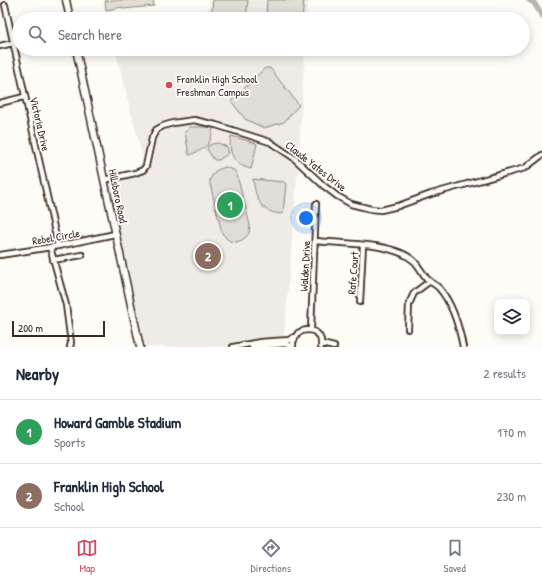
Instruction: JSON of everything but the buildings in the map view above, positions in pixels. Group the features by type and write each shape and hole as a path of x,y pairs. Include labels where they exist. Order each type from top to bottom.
{"main road":[{"path":"66,0 69,12"},
{"name":"Hillsboro Road","path":"77,56 140,347"}],"street":[{"name":"Victoria Drive","path":"5,5 12,35"},
{"path":"0,46 12,43"},
{"name":"Victoria Drive","path":"16,56 24,98 58,246"},
{"path":"0,103 24,98"},
{"name":"Claude Yates Drive","path":"104,180 143,170 146,166 152,138 156,130 174,123 194,120 216,125 270,142 294,158 337,196 352,204 371,209 381,210 398,206 431,194 525,168 542,155"},
{"name":"Walden Drive","path":"311,329 316,241 316,204"},
{"name":"Rebel Circle","path":"0,255 58,246 115,234"},
{"path":"316,241 391,249 413,261 430,282 438,287 451,306 460,331 463,347"},
{"name":"Rafe Court","path":"360,302 363,245"},
{"path":"50,247 66,305 70,347"},
{"path":"53,260 82,255"},
{"path":"408,329 409,304 414,293 430,282"},
{"path":"233,347 286,344 293,347 292,342 298,332 311,329 319,335 322,346 334,347"},
{"path":"253,346 289,340 294,337"}],"shaded area":[{"path":"153,0 154,6 123,9 123,7 106,10 105,1"},
{"path":"210,0 308,0 307,12 208,12"},
{"path":"213,0 248,0 247,12 212,12"},
{"path":"267,0 304,0 303,12 266,12"},
{"path":"117,56 305,56 298,168 284,336 229,347 145,347 108,177 138,169 143,159"},
{"path":"265,68 270,68 299,105 284,122 264,128 245,119 231,101"},
{"path":"190,127 213,127 211,138 207,146 200,151 189,155 185,132"},
{"path":"231,136 257,144 251,169 236,162 230,148"},
{"path":"218,143 227,147 229,153 219,160 214,160 207,149 208,146"},
{"path":"225,167 234,170 237,175 250,225 249,233 246,237 236,242 230,241 222,233 210,184 210,179 215,171"},
{"path":"253,179 284,182 286,184 283,214 269,211 260,204"}],"waterway":[{"path":"529,0 534,3 542,16"}],"place":[{"name":"Franklin High School Freshman Campus","path":"169,85"},
{"name":"Howard Gamble Stadium","path":"230,205"},
{"name":"Franklin High School","path":"208,256"}]}
